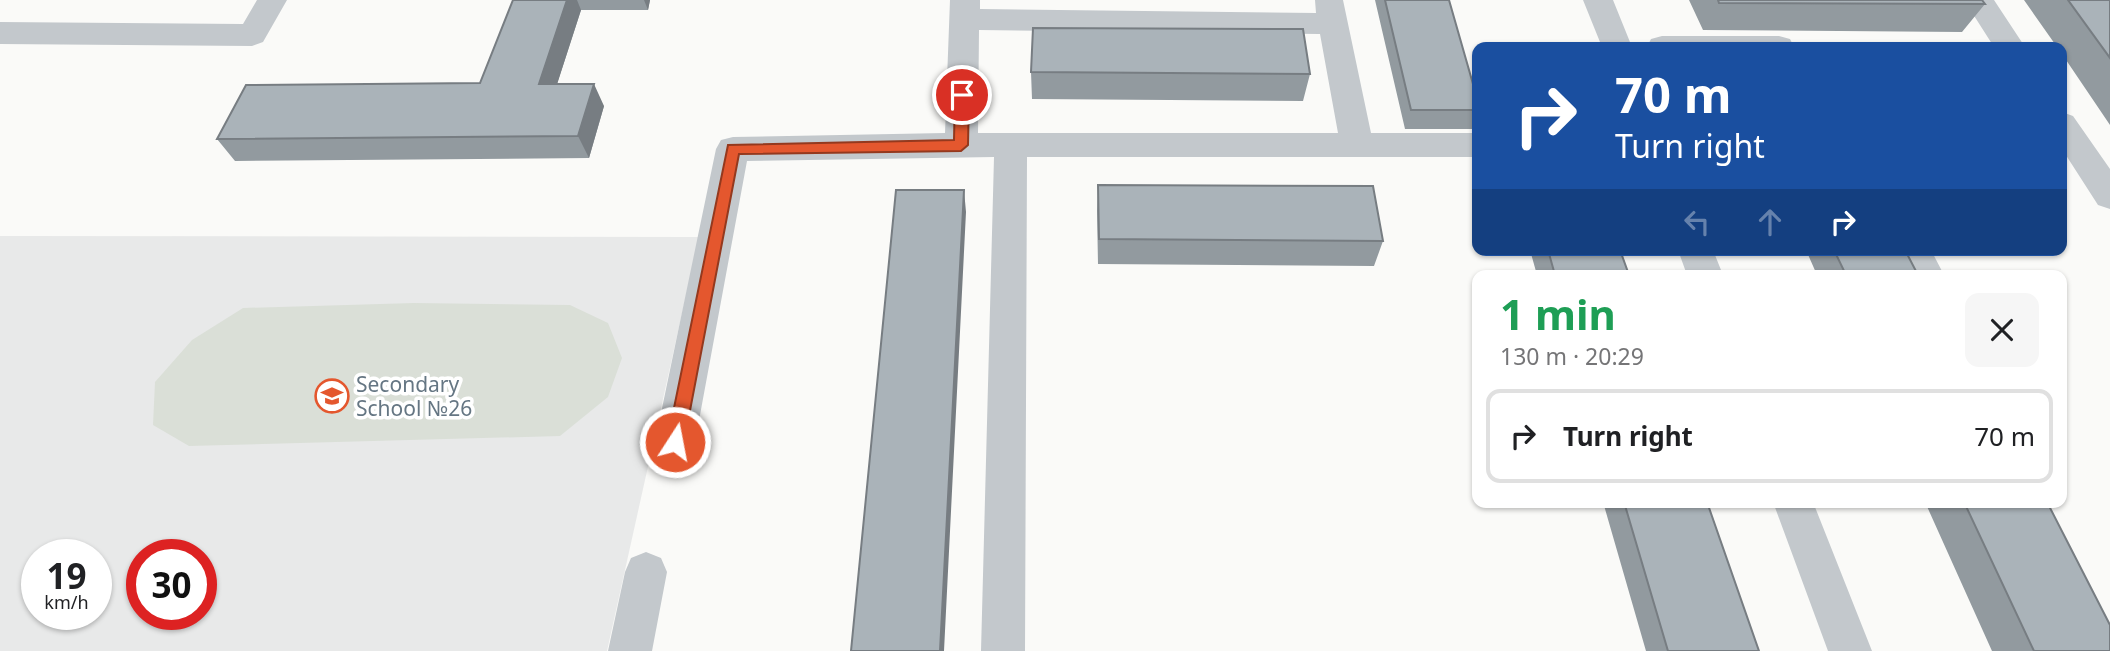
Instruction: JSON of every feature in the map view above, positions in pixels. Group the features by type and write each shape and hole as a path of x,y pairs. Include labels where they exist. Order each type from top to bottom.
{"street":[{"path":"0,33 252,35 272,0"},
{"path":"1598,0 1615,42"},
{"path":"1979,0 2007,42"},
{"path":"961,145 965,10 1331,12 1357,145"},
{"path":"2067,132 2110,197"},
{"path":"675,442 733,149 961,145 1472,145"},
{"path":"1003,651 1011,145"},
{"path":"1795,508 1850,651"},
{"path":"631,651 646,572"}],"shaded area":[{"name":"Secondary School №26","path":"0,236 699,237 607,651 0,651"},
{"path":"414,303 570,305 608,323 622,358 608,397 560,436 189,446 153,425 155,382 192,340 243,308"}],"building":[{"path":"513,0 567,0 539,84 594,84 578,136 217,139 246,85 480,83"},
{"path":"1385,0 1449,0 1472,80 1472,110 1411,110"},
{"path":"1718,0 1982,0 1985,4 1719,3"},
{"path":"2068,0 2110,0 2110,58"},
{"path":"1033,28 1303,29 1310,74 1031,72"},
{"path":"1098,185 1373,186 1383,241 1099,239"},
{"path":"896,190 964,190 940,651 851,651"},
{"path":"1550,256 1622,256 1627,270 1554,270"},
{"path":"1837,256 1908,256 1915,270 1844,270"},
{"path":"1626,508 1709,508 1759,651 1668,651"},
{"path":"1967,508 2050,508 2110,625 2110,651 2034,651"}],"place":[{"name":"Secondary School №26","path":"332,396"}],"route":[{"path":"675,442 733,149 961,145 962,95"}]}
